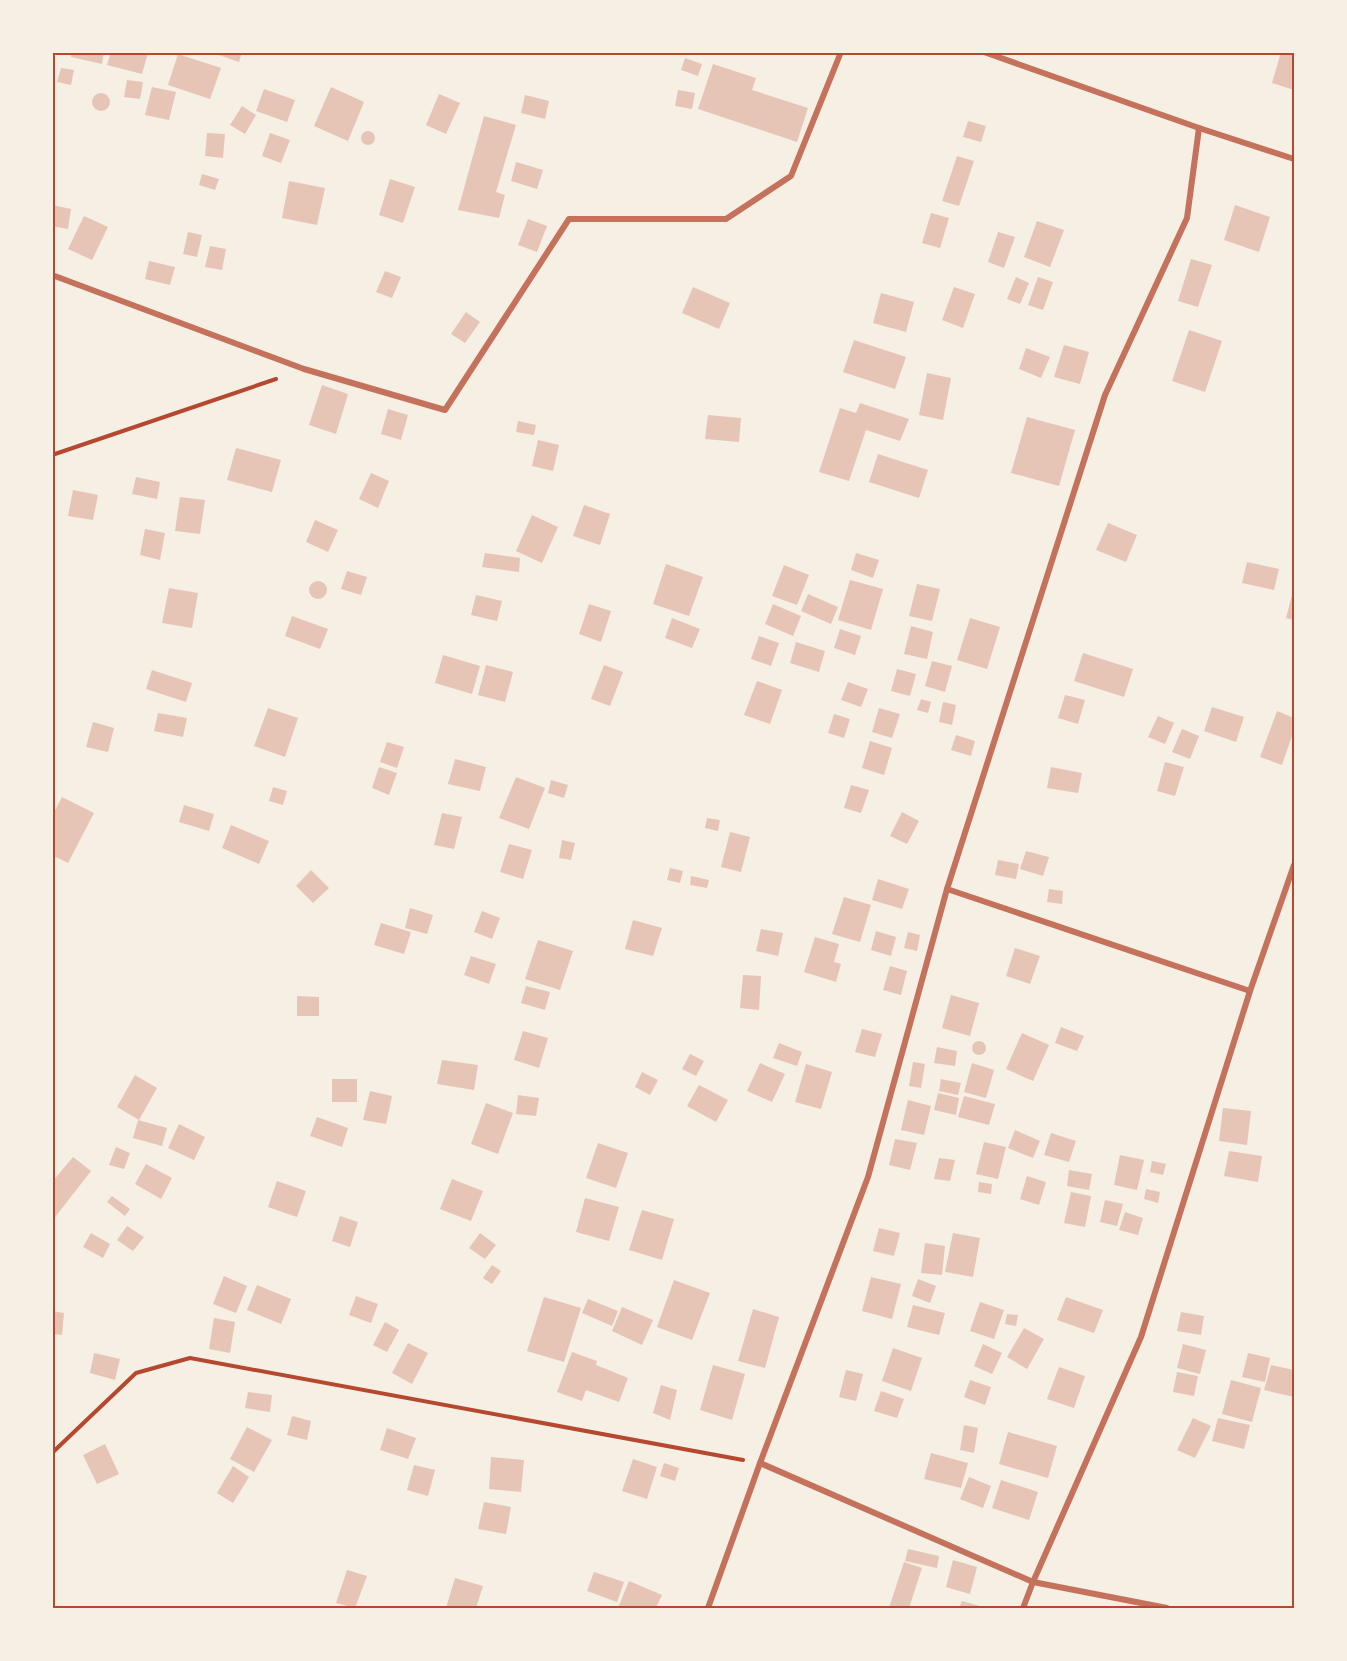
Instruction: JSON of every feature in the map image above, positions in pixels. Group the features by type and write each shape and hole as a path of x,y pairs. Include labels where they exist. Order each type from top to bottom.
{"street":[{"path":"52,275 304,369 445,410 569,219 726,219 791,176 841,52"},
{"path":"984,52 1294,159"},
{"path":"708,1608 868,1177 947,889 1105,395 1187,218 1199,128"},
{"path":"1023,1608 1141,1337 1250,992 1294,865"},
{"path":"947,889 1250,992"},
{"path":"760,1463 1033,1581 1167,1608"}],"path":[{"path":"52,455 304,369"},
{"path":"52,1453 136,1373 190,1358 760,1463"}],"building":[{"path":"72,52 104,52 102,64 71,57"},
{"path":"111,52 148,53 142,74 107,65"},
{"path":"210,52 242,52 239,62"},
{"path":"1281,52 1294,52 1294,90 1272,83"},
{"path":"178,54 221,68 210,99 168,85"},
{"path":"685,58 702,64 698,76 681,70"},
{"path":"713,64 756,78 752,90 808,108 797,142 698,109"},
{"path":"61,68 74,70 71,85 57,82"},
{"path":"127,80 143,82 140,99 124,97"},
{"path":"152,87 176,92 169,120 145,115"},
{"path":"331,87 364,102 348,141 314,126"},
{"path":"264,89 295,100 287,122 256,111"},
{"path":"678,90 695,93 692,109 675,106"},
{"path":"97,93 105,93 110,98 108,109 97,111 92,106 92,98"},
{"path":"439,94 460,103 446,134 426,125"},
{"path":"525,95 549,101 545,119 521,113"},
{"path":"242,106 256,115 245,134 230,125"},
{"path":"484,116 516,125 496,192 505,195 499,218 458,210"},
{"path":"968,121 986,126 981,142 963,137"},
{"path":"365,131 371,131 375,138 371,145 365,145 361,141 361,135"},
{"path":"207,133 225,134 223,158 205,156"},
{"path":"270,133 290,140 281,163 262,156"},
{"path":"957,156 974,161 959,206 942,201"},
{"path":"516,162 543,170 537,189 511,181"},
{"path":"202,174 219,179 215,190 199,185"},
{"path":"390,179 415,187 403,223 379,215"},
{"path":"289,181 325,188 317,225 282,218"},
{"path":"52,205 71,209 68,229 52,226"},
{"path":"1235,205 1270,217 1259,252 1224,240"},
{"path":"931,213 949,218 940,248 922,243"},
{"path":"84,216 108,227 92,260 68,249"},
{"path":"528,219 547,226 537,252 518,245"},
{"path":"1037,221 1064,230 1050,267 1024,257"},
{"path":"188,232 202,235 197,257 183,254"},
{"path":"998,232 1015,237 1004,268 988,262"},
{"path":"210,246 226,249 222,270 205,267"},
{"path":"1191,259 1212,265 1198,307 1178,301"},
{"path":"149,261 175,267 170,285 145,279"},
{"path":"385,271 401,277 392,298 376,292"},
{"path":"1016,277 1029,283 1020,304 1007,299"},
{"path":"1038,277 1053,282 1043,310 1028,305"},
{"path":"693,287 730,303 719,329 682,313"},
{"path":"954,287 975,294 963,328 942,320"},
{"path":"881,293 914,302 906,332 873,323"},
{"path":"466,312 480,322 465,343 451,334"},
{"path":"1189,330 1222,341 1205,392 1172,381"},
{"path":"854,340 906,357 895,389 843,372"},
{"path":"1064,345 1089,352 1080,384 1054,377"},
{"path":"1026,348 1050,357 1041,378 1019,369"},
{"path":"927,373 951,378 943,420 919,415"},
{"path":"322,385 348,394 336,434 309,425"},
{"path":"860,403 909,419 900,441 866,430 849,481 819,472 840,408 856,413"},
{"path":"388,409 408,415 401,440 381,434"},
{"path":"708,415 741,418 739,442 705,439"},
{"path":"1027,417 1075,430 1059,486 1011,473"},
{"path":"518,421 536,425 534,435 516,432"},
{"path":"538,440 559,445 553,471 532,466"},
{"path":"236,448 281,460 272,492 227,480"},
{"path":"878,454 928,470 919,498 869,482"},
{"path":"371,473 389,481 378,508 359,499"},
{"path":"136,477 160,482 157,499 132,494"},
{"path":"73,490 98,495 93,520 68,516"},
{"path":"180,497 205,500 200,534 175,531"},
{"path":"584,505 610,514 600,545 573,536"},
{"path":"532,515 558,527 542,563 516,551"},
{"path":"315,520 338,530 328,552 306,542"},
{"path":"1108,523 1137,535 1126,562 1096,550"},
{"path":"145,529 165,533 160,560 140,555"},
{"path":"485,553 520,558 519,572 482,567"},
{"path":"856,553 879,560 873,578 851,570"},
{"path":"1247,562 1279,569 1274,590 1242,583"},
{"path":"666,564 703,577 689,616 653,604"},
{"path":"784,565 809,575 797,605 772,596"},
{"path":"347,571 367,577 361,595 341,589"},
{"path":"850,580 883,589 871,630 838,620"},
{"path":"318,581 324,584 327,590 324,596 318,599 312,596 309,590 312,584"},
{"path":"917,584 940,589 932,621 909,616"},
{"path":"169,588 198,593 192,628 162,623"},
{"path":"808,594 838,607 831,624 801,611"},
{"path":"476,595 502,601 497,621 471,615"},
{"path":"1292,595 1294,595 1294,620 1286,618"},
{"path":"589,604 611,611 601,642 579,634"},
{"path":"773,604 801,616 793,636 765,624"},
{"path":"292,616 328,629 320,649 285,636"},
{"path":"672,618 700,629 692,648 665,638"},
{"path":"970,618 1000,627 987,669 957,660"},
{"path":"911,626 933,632 927,659 904,654"},
{"path":"840,629 861,636 855,655 834,648"},
{"path":"759,636 779,643 771,666 751,659"},
{"path":"796,642 825,651 819,672 790,663"},
{"path":"1083,653 1133,669 1124,697 1074,681"},
{"path":"443,655 480,666 472,694 435,683"},
{"path":"932,661 952,666 945,692 925,686"},
{"path":"486,665 513,672 505,702 478,695"},
{"path":"604,665 623,672 610,706 591,699"},
{"path":"897,669 916,674 910,696 891,691"},
{"path":"152,670 192,683 186,702 146,689"},
{"path":"757,681 782,690 770,724 744,715"},
{"path":"848,682 868,689 861,707 841,700"},
{"path":"1065,695 1085,700 1078,724 1058,718"},
{"path":"921,699 931,702 928,713 917,710"},
{"path":"943,702 956,705 952,725 939,722"},
{"path":"1212,707 1244,717 1236,742 1204,731"},
{"path":"268,708 298,718 285,757 254,746"},
{"path":"879,708 900,714 892,738 872,732"},
{"path":"1277,711 1294,718 1294,730 1282,765 1260,757"},
{"path":"158,713 187,718 183,737 154,731"},
{"path":"834,714 850,719 844,738 828,733"},
{"path":"1158,716 1174,723 1165,744 1148,737"},
{"path":"93,722 114,728 108,752 86,747"},
{"path":"1182,729 1199,736 1190,759 1172,752"},
{"path":"956,735 975,741 971,756 951,750"},
{"path":"870,741 892,748 884,775 862,768"},
{"path":"387,742 404,747 397,768 380,762"},
{"path":"455,759 486,767 480,791 448,784"},
{"path":"1165,762 1184,767 1175,796 1157,791"},
{"path":"379,767 397,773 389,795 372,788"},
{"path":"1051,767 1082,773 1078,793 1047,788"},
{"path":"516,777 545,788 529,829 499,818"},
{"path":"551,780 568,785 564,798 548,793"},
{"path":"851,785 869,790 861,813 844,808"},
{"path":"273,787 287,791 283,805 269,801"},
{"path":"62,797 94,813 68,863 52,855 52,816"},
{"path":"184,805 214,814 209,831 179,822"},
{"path":"902,812 919,821 907,844 890,836"},
{"path":"442,813 462,817 454,849 434,845"},
{"path":"707,818 720,820 718,831 705,828"},
{"path":"231,825 269,841 259,864 222,848"},
{"path":"730,832 750,837 741,872 721,867"},
{"path":"562,840 575,843 571,860 559,858"},
{"path":"509,844 532,850 523,879 500,872"},
{"path":"1026,851 1049,857 1043,876 1020,869"},
{"path":"998,860 1019,864 1016,879 995,875"},
{"path":"670,868 683,871 680,883 667,880"},
{"path":"311,870 329,888 313,903 296,886"},
{"path":"691,876 709,880 707,888 690,885"},
{"path":"878,879 909,889 902,909 872,900"},
{"path":"1049,889 1063,891 1062,904 1047,902"},
{"path":"844,897 871,905 860,942 832,934"},
{"path":"410,908 433,915 427,934 405,928"},
{"path":"482,911 500,918 492,939 474,932"},
{"path":"633,920 662,928 653,956 625,949"},
{"path":"381,923 411,932 404,954 374,945"},
{"path":"761,929 783,933 778,956 756,951"},
{"path":"876,931 896,937 891,956 871,950"},
{"path":"908,932 920,935 917,951 904,948"},
{"path":"815,937 839,944 834,962 841,964 836,982 804,972"},
{"path":"538,940 573,951 560,990 525,979"},
{"path":"1015,948 1040,956 1030,984 1006,976"},
{"path":"471,956 496,964 489,984 464,975"},
{"path":"890,966 907,971 901,995 883,990"},
{"path":"743,975 761,976 759,1010 740,1008"},
{"path":"526,986 550,992 545,1010 521,1003"},
{"path":"951,995 979,1003 970,1036 942,1028"},
{"path":"297,996 319,997 319,1016 297,1016"},
{"path":"1061,1027 1084,1036 1077,1051 1055,1043"},
{"path":"862,1029 882,1034 875,1057 855,1052"},
{"path":"523,1031 548,1038 539,1068 514,1060"},
{"path":"1022,1033 1049,1045 1033,1081 1006,1069"},
{"path":"976,1041 982,1041 986,1048 982,1055 976,1055 972,1051 972,1045"},
{"path":"779,1043 802,1052 797,1066 773,1058"},
{"path":"937,1047 957,1051 955,1066 934,1063"},
{"path":"690,1054 704,1061 696,1076 682,1069"},
{"path":"442,1060 478,1065 474,1090 437,1084"},
{"path":"913,1062 925,1064 921,1088 909,1086"},
{"path":"760,1063 785,1074 772,1102 747,1091"},
{"path":"972,1063 994,1070 986,1098 964,1092"},
{"path":"806,1064 832,1072 821,1109 795,1102"},
{"path":"642,1072 658,1080 650,1095 635,1087"},
{"path":"135,1075 157,1088 139,1120 117,1107"},
{"path":"332,1079 357,1079 357,1102 332,1102"},
{"path":"941,1079 961,1083 958,1095 939,1091"},
{"path":"699,1085 728,1100 716,1122 687,1106"},
{"path":"370,1091 392,1096 386,1124 363,1120"},
{"path":"938,1093 959,1098 956,1115 934,1110"},
{"path":"518,1095 539,1098 536,1116 516,1114"},
{"path":"964,1096 995,1104 989,1125 958,1117"},
{"path":"908,1100 931,1106 924,1135 901,1130"},
{"path":"486,1103 513,1113 498,1154 471,1144"},
{"path":"1223,1108 1251,1111 1247,1145 1219,1141"},
{"path":"317,1117 348,1128 342,1147 310,1136"},
{"path":"138,1120 167,1128 162,1146 133,1138"},
{"path":"179,1124 205,1137 194,1160 168,1148"},
{"path":"1015,1130 1040,1141 1033,1158 1008,1148"},
{"path":"1051,1133 1076,1141 1069,1162 1044,1155"},
{"path":"895,1139 917,1143 910,1170 889,1165"},
{"path":"984,1142 1006,1147 998,1179 976,1174"},
{"path":"598,1143 628,1153 616,1188 586,1178"},
{"path":"116,1147 130,1153 124,1169 109,1165"},
{"path":"1229,1151 1262,1156 1258,1182 1224,1176"},
{"path":"1120,1155 1144,1160 1137,1190 1114,1185"},
{"path":"73,1157 91,1171 52,1221 52,1182"},
{"path":"939,1158 955,1160 950,1181 934,1179"},
{"path":"1152,1161 1166,1164 1163,1175 1150,1172"},
{"path":"146,1164 172,1178 161,1199 135,1184"},
{"path":"1069,1170 1092,1174 1089,1190 1067,1186"},
{"path":"1027,1176 1046,1182 1039,1205 1020,1199"},
{"path":"452,1179 483,1191 471,1221 440,1209"},
{"path":"277,1181 306,1191 297,1217 268,1207"},
{"path":"979,1182 992,1184 991,1194 978,1192"},
{"path":"1146,1189 1160,1192 1158,1203 1144,1199"},
{"path":"1071,1192 1091,1196 1085,1227 1064,1223"},
{"path":"112,1196 130,1209 125,1216 107,1202"},
{"path":"585,1198 619,1207 609,1241 576,1232"},
{"path":"1105,1200 1123,1204 1117,1226 1100,1222"},
{"path":"642,1210 674,1219 662,1260 629,1250"},
{"path":"1125,1212 1143,1218 1138,1235 1119,1230"},
{"path":"340,1216 358,1222 350,1247 332,1241"},
{"path":"127,1226 144,1237 133,1251 117,1240"},
{"path":"879,1228 900,1233 894,1256 873,1251"},
{"path":"91,1233 110,1244 103,1258 83,1247"},
{"path":"480,1233 496,1245 485,1259 469,1248"},
{"path":"953,1233 980,1238 973,1277 945,1272"},
{"path":"925,1243 945,1246 942,1275 921,1273"},
{"path":"492,1265 501,1271 492,1284 483,1278"},
{"path":"224,1276 247,1286 236,1313 213,1304"},
{"path":"871,1277 901,1284 892,1319 862,1311"},
{"path":"918,1279 936,1286 930,1303 912,1296"},
{"path":"674,1280 710,1293 692,1340 657,1327"},
{"path":"257,1285 291,1299 281,1324 247,1310"},
{"path":"356,1296 378,1304 371,1323 349,1315"},
{"path":"544,1297 581,1308 564,1362 527,1351"},
{"path":"1066,1297 1103,1310 1094,1333 1057,1320"},
{"path":"588,1299 618,1311 612,1326 582,1313"},
{"path":"980,1302 1004,1310 994,1339 970,1331"},
{"path":"913,1305 945,1313 939,1335 907,1327"},
{"path":"622,1307 653,1320 642,1345 612,1331"},
{"path":"753,1309 779,1317 765,1368 738,1361"},
{"path":"52,1311 64,1313 62,1335 52,1334"},
{"path":"1181,1312 1204,1316 1201,1335 1177,1331"},
{"path":"1007,1314 1018,1315 1016,1326 1005,1324"},
{"path":"214,1318 235,1322 230,1353 209,1349"},
{"path":"385,1322 399,1330 387,1352 373,1345"},
{"path":"1024,1328 1044,1339 1027,1369 1007,1357"},
{"path":"408,1343 428,1353 412,1384 392,1373"},
{"path":"983,1344 1002,1353 992,1374 974,1366"},
{"path":"1183,1344 1206,1350 1200,1374 1177,1368"},
{"path":"893,1348 922,1358 911,1391 882,1381"},
{"path":"572,1352 597,1361 596,1365 628,1378 619,1402 586,1390 582,1401 557,1392"},
{"path":"94,1353 120,1359 115,1380 90,1373"},
{"path":"1248,1353 1270,1358 1265,1382 1242,1377"},
{"path":"713,1365 745,1374 732,1420 700,1410"},
{"path":"1271,1365 1294,1370 1294,1397 1264,1390"},
{"path":"1059,1367 1085,1376 1074,1408 1047,1399"},
{"path":"846,1370 863,1374 856,1401 839,1397"},
{"path":"1177,1372 1198,1376 1194,1396 1173,1392"},
{"path":"970,1380 991,1387 985,1405 964,1397"},
{"path":"1231,1380 1261,1388 1252,1422 1222,1414"},
{"path":"661,1385 677,1390 670,1420 653,1413"},
{"path":"881,1391 904,1399 897,1418 874,1411"},
{"path":"248,1392 272,1395 270,1412 245,1408"},
{"path":"292,1416 311,1421 307,1440 287,1435"},
{"path":"1193,1418 1211,1426 1195,1458 1177,1450"},
{"path":"1218,1418 1250,1425 1244,1449 1212,1441"},
{"path":"964,1425 978,1428 974,1453 960,1450"},
{"path":"247,1427 272,1440 254,1472 230,1459"},
{"path":"387,1428 416,1438 408,1459 380,1450"},
{"path":"1008,1432 1057,1446 1048,1478 999,1464"},
{"path":"105,1444 119,1474 97,1484 83,1455"},
{"path":"931,1453 968,1463 961,1488 924,1479"},
{"path":"491,1457 524,1460 521,1492 489,1489"},
{"path":"633,1459 657,1467 647,1499 622,1491"},
{"path":"664,1463 679,1468 675,1481 660,1476"},
{"path":"414,1465 435,1470 428,1496 407,1490"},
{"path":"233,1466 249,1477 233,1503 217,1493"},
{"path":"969,1477 991,1486 983,1508 960,1499"},
{"path":"1001,1480 1038,1492 1029,1520 992,1508"},
{"path":"484,1502 511,1507 506,1534 478,1529"},
{"path":"908,1549 939,1556 937,1568 905,1561"},
{"path":"953,1560 977,1567 970,1594 946,1587"},
{"path":"904,1562 922,1568 909,1608 889,1608"},
{"path":"347,1570 367,1576 355,1608 336,1603"},
{"path":"594,1572 624,1582 617,1602 587,1591"},
{"path":"455,1578 483,1586 476,1608 446,1608"},
{"path":"629,1581 662,1595 656,1608 618,1608"},
{"path":"962,1601 987,1608 959,1608"}]}
